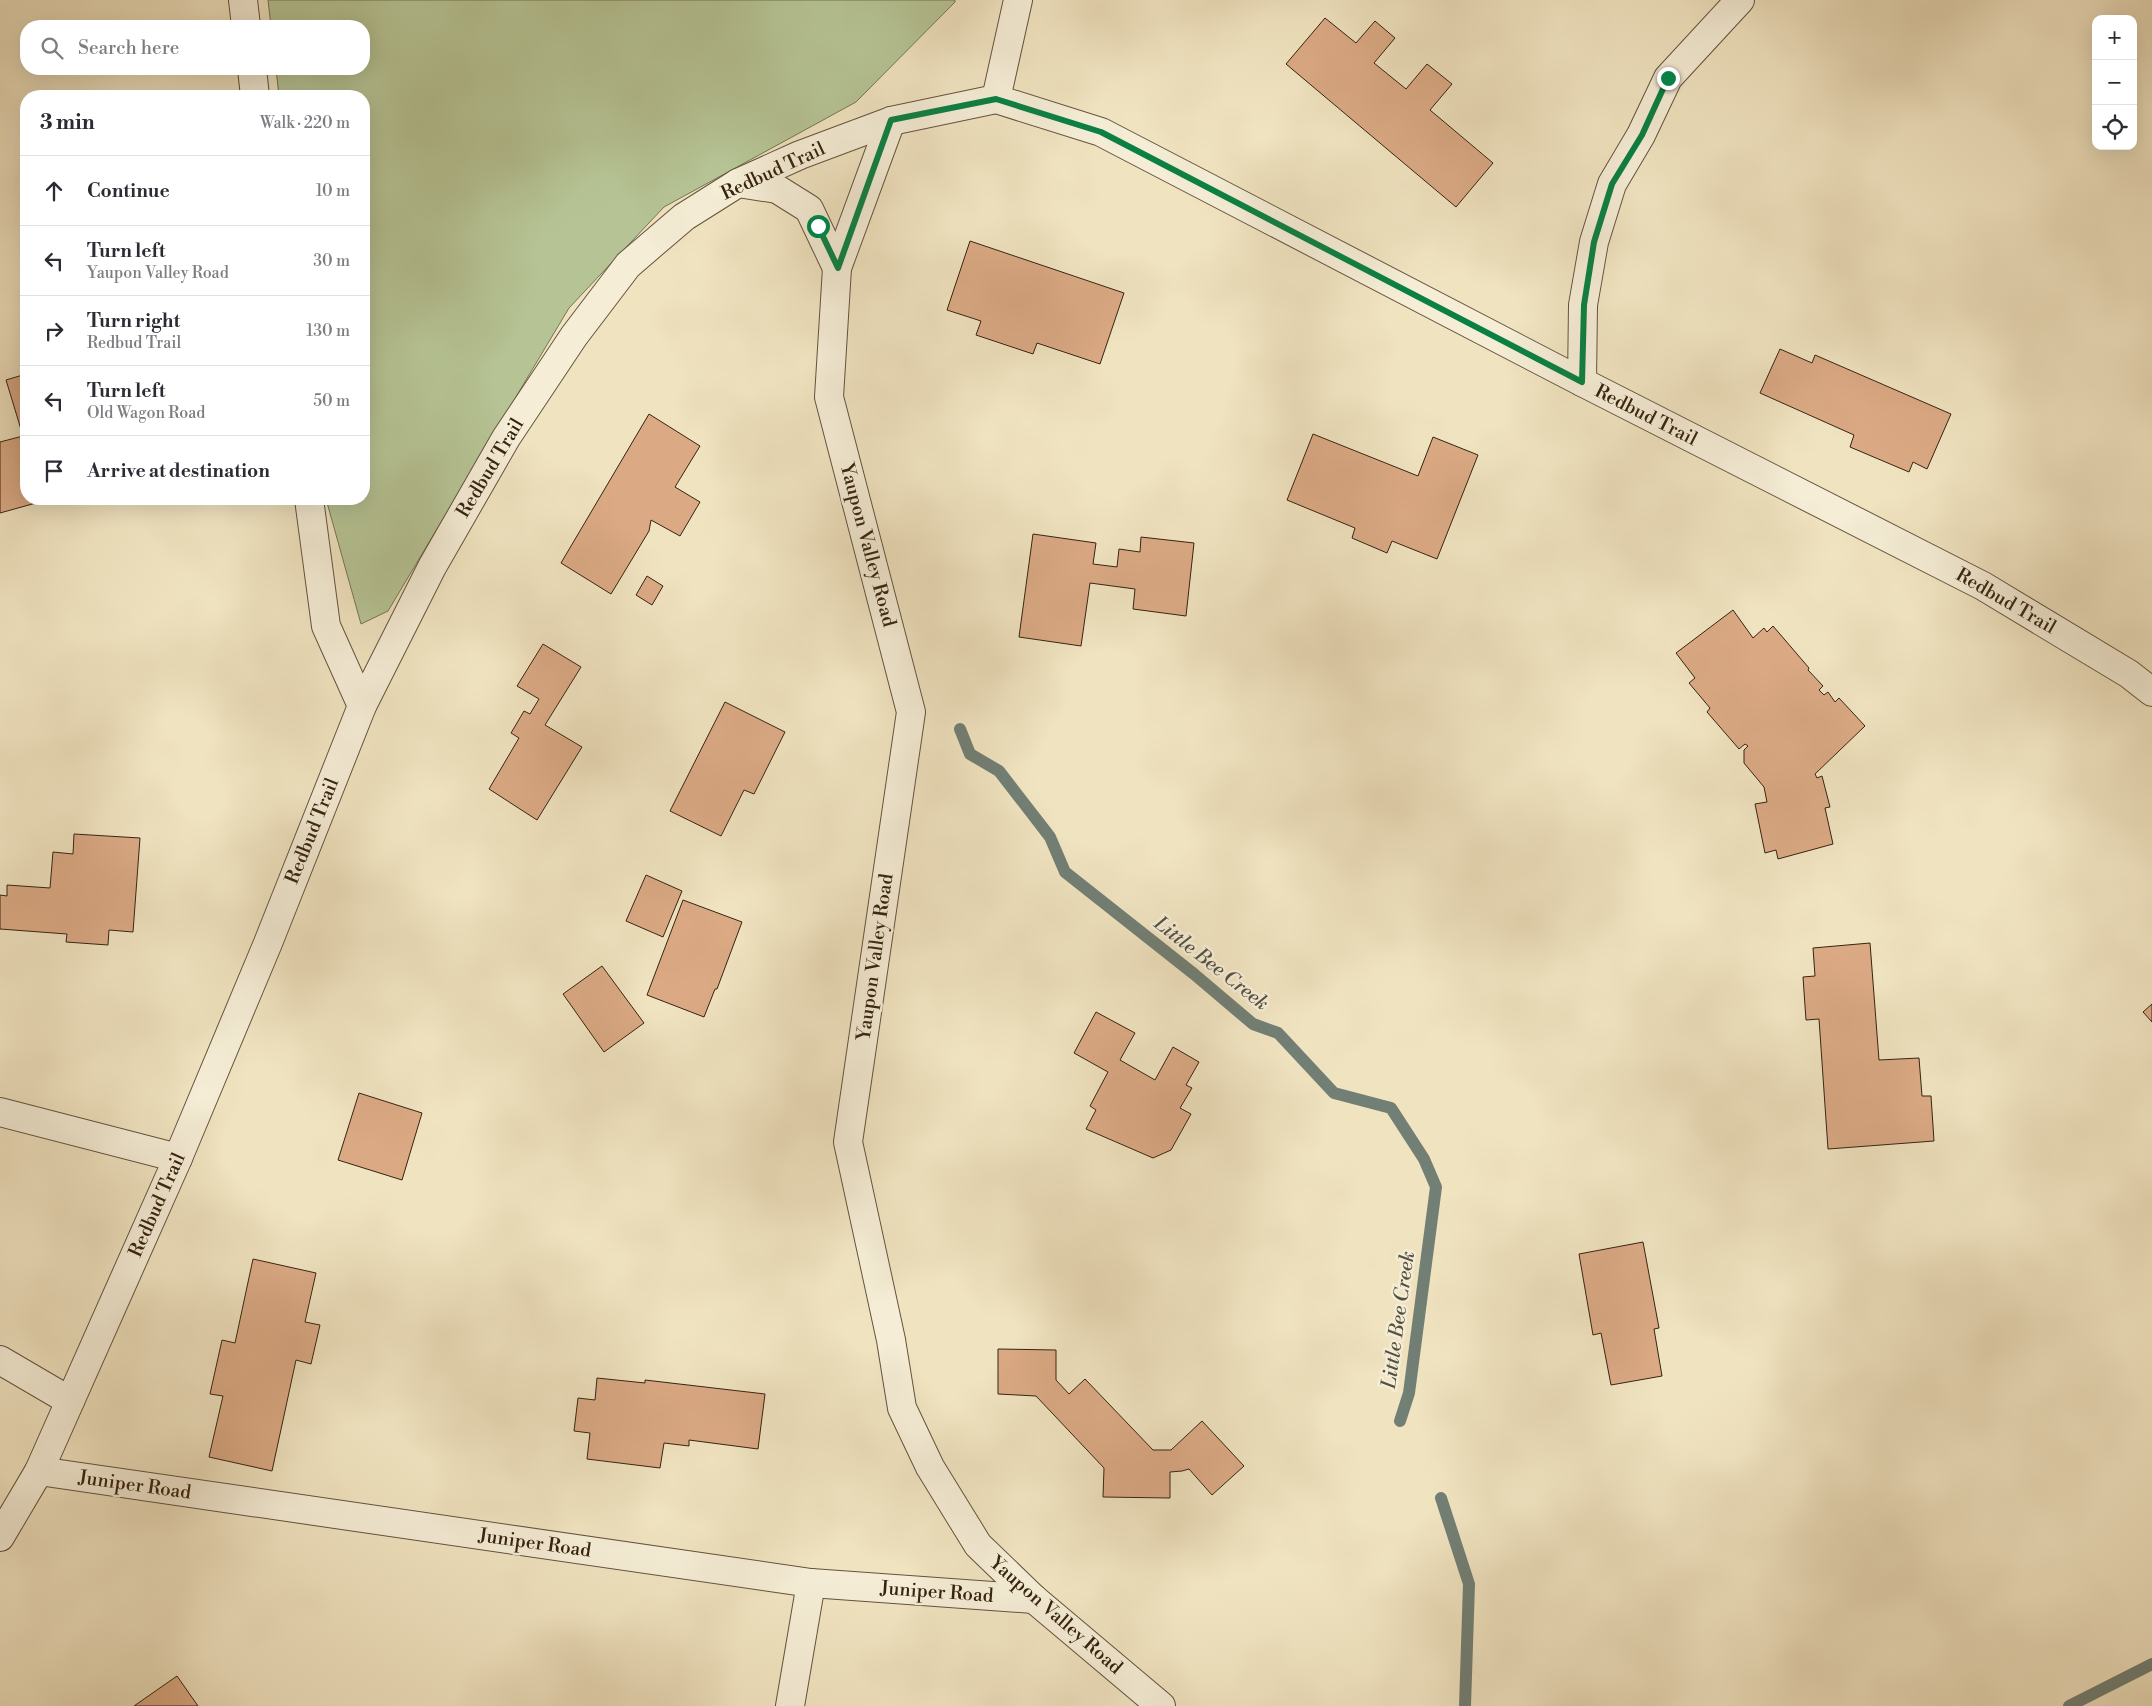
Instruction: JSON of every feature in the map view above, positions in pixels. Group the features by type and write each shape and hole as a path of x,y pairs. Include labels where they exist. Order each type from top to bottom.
{"street":[{"path":"242,0 245,20"},
{"path":"996,99 1018,0"},
{"path":"1582,382 1584,305 1594,242 1612,184 1642,135 1668,78 1740,0"},
{"path":"253,75 254,90"},
{"name":"Redbud Trail","path":"0,1537 39,1471 178,1158 268,943 362,706 436,558 506,438 574,336 628,266 684,217 738,182 800,155 891,120 996,99 1101,132 1582,382 1982,586 2129,674 2152,692"},
{"name":"Yaupon Valley Road","path":"891,120 838,268 829,397 911,712 848,1142 891,1340 902,1408 930,1467 978,1545 1034,1599 1161,1706"},
{"path":"738,182 777,189 809,209 838,268"},
{"path":"310,505 326,626 362,706"},
{"path":"0,1112 178,1158"},
{"path":"0,1360 70,1401"},
{"name":"Juniper Road","path":"39,1471 811,1583 1034,1599"},
{"path":"790,1706 811,1583"}],"green space":[{"path":"268,0 955,0 856,102 664,207 569,308 388,611 361,624 328,505 370,505 370,90 278,90 277,75 370,75 370,20 270,20"}],"building":[{"path":"1325,18 1356,43 1375,21 1395,38 1374,63 1406,89 1427,64 1452,84 1430,110 1493,163 1456,207 1286,64"},
{"path":"970,241 1124,293 1100,364 1037,343 1033,354 976,335 981,321 947,310"},
{"path":"1780,349 1812,363 1815,355 1951,414 1927,469 1913,462 1909,472 1850,447 1854,435 1760,393"},
{"path":"20,376 20,426 6,380"},
{"path":"649,414 700,446 675,487 700,502 680,536 651,520 649,531 611,594 561,563"},
{"path":"1313,434 1418,476 1433,437 1478,455 1437,559 1392,541 1387,553 1352,538 1355,528 1287,500"},
{"path":"20,437 20,505 29,505 0,513 0,442"},
{"path":"1033,534 1096,543 1093,564 1117,567 1119,549 1140,552 1141,537 1194,543 1186,616 1133,609 1135,589 1090,583 1081,646 1019,637"},
{"path":"647,576 663,586 652,605 636,595"},
{"path":"1733,610 1753,638 1764,628 1767,632 1773,626 1823,686 1819,690 1824,695 1828,692 1835,702 1839,698 1865,726 1815,774 1817,778 1822,776 1830,807 1825,808 1833,844 1778,859 1776,850 1765,853 1755,804 1767,802 1764,787 1744,763 1744,750 1748,746 1745,744 1739,749 1707,712 1710,708 1689,683 1695,678 1676,653"},
{"path":"543,644 581,667 545,725 582,747 537,820 489,789 519,738 511,733 524,711 530,714 539,699 517,686"},
{"path":"725,702 785,732 754,794 744,790 721,836 670,811"},
{"path":"74,834 140,838 133,932 109,930 108,945 66,942 67,934 0,929 0,895 7,896 7,885 50,888 53,852 73,854"},
{"path":"646,875 682,891 663,937 626,921"},
{"path":"683,900 742,922 717,989 715,989 704,1017 647,995"},
{"path":"1870,943 1879,1060 1919,1058 1922,1096 1931,1096 1934,1141 1828,1149 1819,1019 1806,1020 1803,977 1815,976 1813,948"},
{"path":"602,966 644,1023 604,1052 563,994"},
{"path":"2152,1004 2152,1022 2143,1012"},
{"path":"1096,1012 1135,1033 1120,1060 1155,1080 1173,1047 1199,1062 1186,1085 1192,1088 1180,1108 1191,1114 1171,1150 1153,1158 1086,1129 1096,1110 1090,1106 1108,1072 1074,1053"},
{"path":"359,1093 422,1113 402,1180 338,1160"},
{"path":"1643,1242 1659,1328 1654,1329 1662,1376 1611,1385 1601,1333 1593,1335 1579,1254"},
{"path":"253,1259 316,1273 305,1322 320,1325 311,1364 296,1360 272,1471 209,1457 223,1396 210,1394 222,1340 235,1343"},
{"path":"998,1349 1056,1350 1056,1380 1069,1394 1085,1379 1153,1450 1171,1450 1202,1421 1244,1466 1212,1495 1189,1469 1170,1472 1170,1498 1103,1497 1104,1468 1036,1396 998,1394"},
{"path":"597,1378 645,1383 645,1380 765,1394 758,1449 689,1440 689,1446 664,1443 660,1468 587,1459 590,1433 574,1431 578,1398 595,1400"},
{"path":"177,1676 198,1706 134,1706"}],"waterway":[{"name":"Little Bee Creek","path":"960,729 970,754 999,771 1050,837 1065,872 1194,974 1253,1024 1278,1033 1334,1093 1391,1108 1424,1159 1436,1187 1409,1393 1400,1421"},
{"name":"Little Bee Creek","path":"1441,1498 1469,1584 1465,1706"},
{"path":"2069,1706 2152,1664"}],"route":[{"path":"818,226 838,268 891,120 996,99 1101,132 1582,382 1584,305 1594,242 1612,184 1642,135 1668,78"}]}
